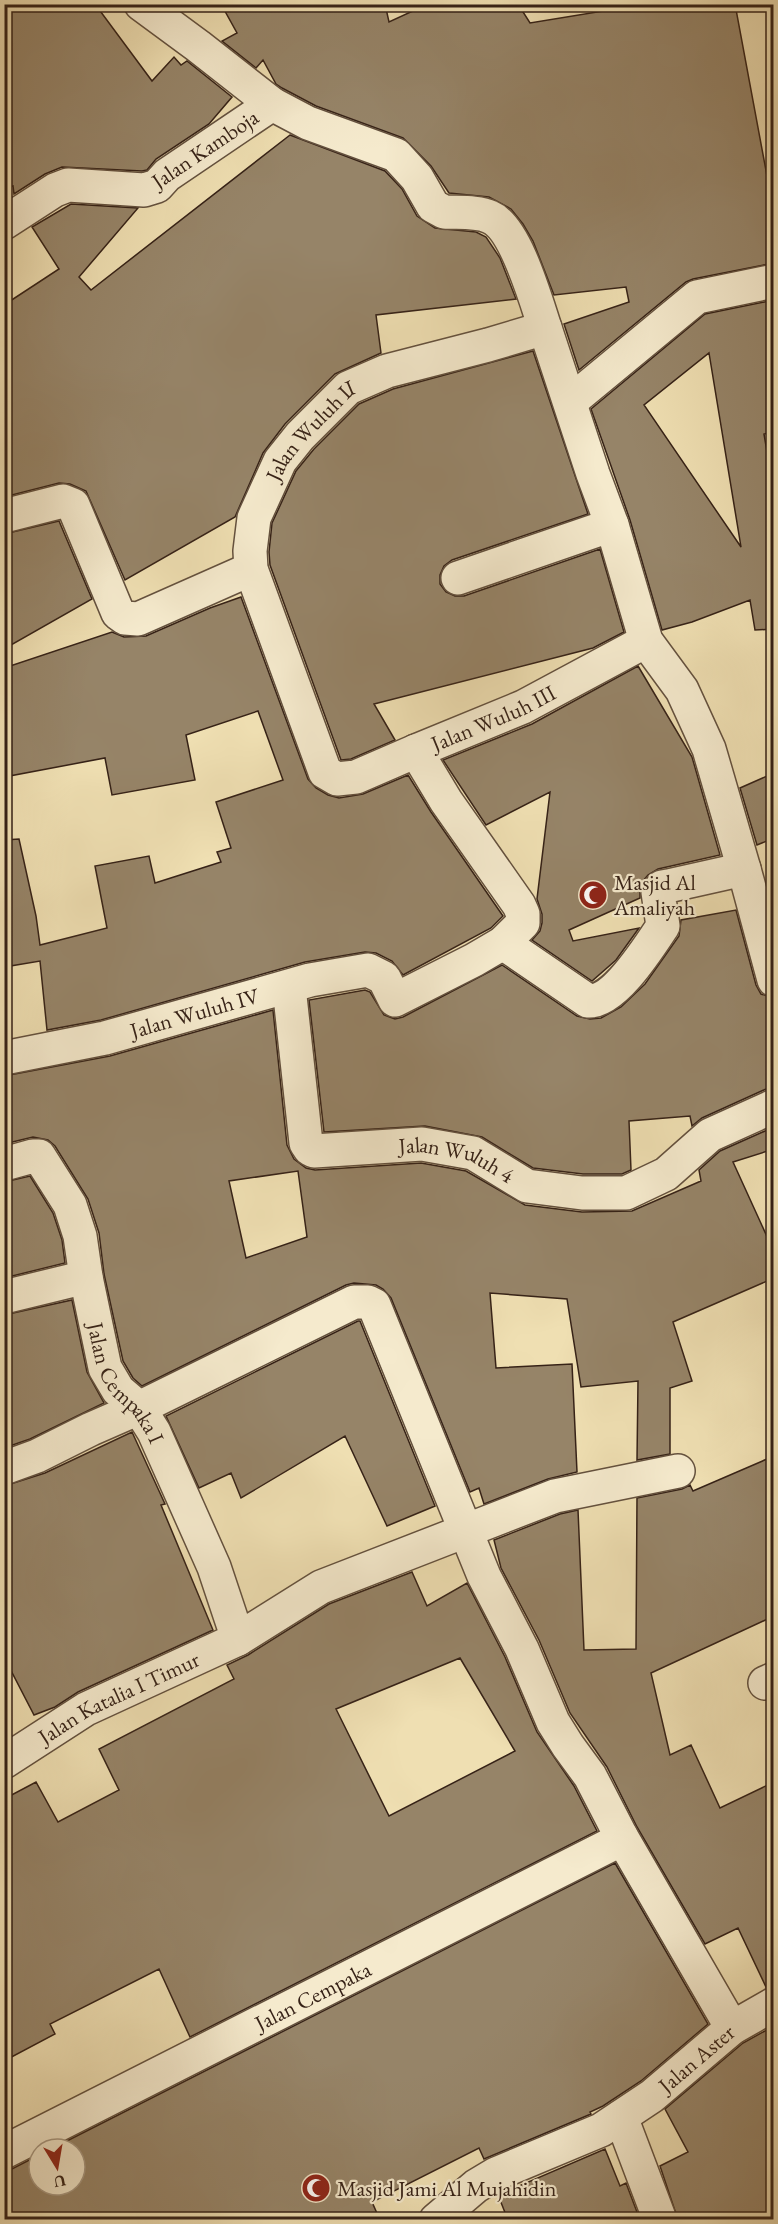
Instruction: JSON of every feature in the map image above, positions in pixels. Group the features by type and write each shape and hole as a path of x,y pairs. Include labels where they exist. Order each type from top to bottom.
{"street":[{"path":"141,4 272,104 308,123 396,154 417,178 433,206 439,210 490,216 511,238 545,328 612,525 646,641 682,690 709,749 774,980"},
{"name":"Jalan Kamboja","path":"4,223 55,190 68,185 144,190 157,186 167,175 272,104"},
{"path":"570,402 697,297 774,281"},
{"name":"Jalan Wuluh II","path":"416,751 356,777 337,779 325,772 251,569 250,551 254,518 280,461 307,428 348,388 387,371 545,328"},
{"path":"4,516 63,501 73,505 118,613 125,618 138,619 251,569"},
{"path":"458,578 612,525"},
{"name":"Jalan Wuluh III","path":"503,943 523,923 523,914 519,905 446,801 416,751 523,707 646,641"},
{"path":"503,943 588,1001 596,1001 604,998 638,962 663,926 658,892 660,889 744,868"},
{"name":"Jalan Wuluh IV","path":"4,1058 105,1038 214,1006 253,998 310,980 368,970 389,989 474,960 503,943"},
{"name":"Jalan Wuluh 4","path":"289,987 306,1143 314,1151 422,1144 473,1153 527,1186 582,1193 626,1193 666,1174 710,1135 774,1106"},
{"name":"Jalan Cempaka I","path":"4,1164 39,1156 70,1205 80,1236 105,1368 118,1390 139,1408 154,1432 214,1567 238,1639"},
{"path":"4,1297 86,1277"},
{"path":"4,1468 37,1456 139,1408 354,1302 368,1302 374,1305 467,1529 484,1576 522,1649 553,1722 567,1746 590,1776 621,1836 732,2028"},
{"name":"Jalan Katalia I Timur","path":"7,1752 86,1709 238,1639 321,1587 555,1496 678,1472"},
{"name":"Jalan Cempaka","path":"4,2152 597,1852 618,1841 621,1836"},
{"name":"Jalan Aster","path":"436,2220 476,2186 496,2174 601,2130 652,2096 732,2028 774,2004"},
{"path":"621,2117 660,2220"}],"building":[{"path":"4,4 95,4 152,81 174,57 181,65 187,61 232,97 209,124 156,159 147,170 62,167 45,174 14,194 13,186 4,188"},
{"path":"221,4 385,4 389,22 428,4 518,4 530,23 646,4 735,4 767,176 774,175 774,263 686,282 579,370 564,324 629,302 626,287 554,295 533,241 511,209 489,197 449,193 431,166 403,138 316,106 276,84 263,60 256,68 222,41 237,33"},
{"path":"290,135 385,171 402,189 417,216 435,228 476,232 486,237 500,258 516,299 376,315 381,353 335,374 285,424 263,453 235,517 125,580 86,491 70,484 59,483 4,497 4,305 59,269 32,227 71,204 138,208 79,277 91,290"},
{"path":"774,300 774,432 764,434 774,493 774,629 755,630 750,600 692,622 662,630 630,520 591,409 705,314","holes":["709,353 741,547 644,405"]},
{"path":"533,351 588,514 452,560 444,566 440,575 440,584 446,592 455,596 464,596 600,549 624,632 593,648 374,704 395,740 351,759 341,760 270,565 272,523 296,471 314,449 359,404 393,389"},
{"path":"59,521 92,599 4,649 4,534"},
{"path":"241,597 308,779 316,788 339,798 363,794 408,775 503,916 491,928 403,975 392,961 376,953 365,952 305,962 101,1020 47,1030 40,961 4,967 4,840 19,839 40,945 107,928 95,866 149,856 155,883 221,862 217,852 231,848 216,802 283,780 258,711 186,735 195,780 112,795 105,758 4,777 4,668 112,632 124,637 146,636"},
{"path":"638,666 692,757 720,855 658,869 643,881 640,898 569,930 573,941 639,928 616,960 592,981 532,940 540,931 542,923 542,914 537,899 550,792 486,825 443,760 532,724"},
{"path":"774,773 774,838 757,845 740,788"},
{"path":"736,910 756,985 761,994 774,998 774,1088 766,1089 702,1118 692,1126 690,1116 629,1121 631,1170 622,1174 583,1174 533,1168 482,1137 425,1126 324,1132 309,1000 365,990 370,992 384,1015 395,1019 403,1017 502,965 577,1016 590,1019 601,1018 621,1007 645,984 679,936 681,920"},
{"path":"273,1010 287,1145 294,1159 306,1168 315,1170 421,1163 466,1171 525,1205 582,1212 632,1211 701,1181 699,1170 720,1151 774,1127 774,1149 733,1162 774,1252 774,1278 673,1322 692,1381 670,1388 670,1454 637,1460 638,1381 581,1387 567,1299 490,1293 496,1368 572,1364 577,1472 548,1479 484,1504 479,1488 470,1492 391,1298 376,1285 354,1283 346,1285 142,1386 133,1378 123,1361 104,1274 99,1233 88,1199 55,1146 48,1140 33,1137 4,1144 4,1076 110,1056","holes":["298,1171 307,1237 246,1258 229,1181"]},
{"path":"30,1176 53,1213 62,1240 65,1263 4,1278 4,1182"},
{"path":"72,1300 87,1372 104,1403 30,1439 4,1448 4,1315"},
{"path":"360,1321 435,1506 387,1526 345,1436 241,1498 231,1473 199,1488 166,1416"},
{"path":"132,1432 165,1504 161,1505 213,1630 78,1692 55,1707 34,1715 4,1657 4,1486 45,1473"},
{"path":"774,1456 774,1616 651,1673 670,1755 691,1745 720,1808 774,1782 774,1985 766,1987 738,1928 705,1944 637,1827 607,1767 570,1713 539,1640 501,1568 494,1540 560,1514 578,1510 584,1650 636,1649 637,1498 682,1489 690,1485 693,1491"},
{"path":"412,1572 427,1606 467,1583 505,1657 537,1732 574,1786 597,1831 190,2037 159,1969 50,2024 55,2034 4,2061 4,1799 36,1782 58,1822 119,1790 99,1749 234,1679 227,1665 248,1655 329,1604","holes":["460,1658 515,1751 389,1816 336,1709"]},
{"path":"615,1863 708,2024 641,2081 590,2112 591,2114 484,2159 479,2148 372,2202 380,2220 4,2220 4,2173 27,2161 27,2197 87,2197 87,2137 75,2137"},
{"path":"774,2026 774,2220 678,2220 660,2166 688,2152 665,2109 743,2043"},
{"path":"605,2149 620,2186 626,2183 640,2220 508,2220 498,2195"}],"place":[{"name":"Masjid Al Amaliyah","path":"593,895"},
{"name":"Masjid Jami Al Mujahidin","path":"316,2188"}]}
